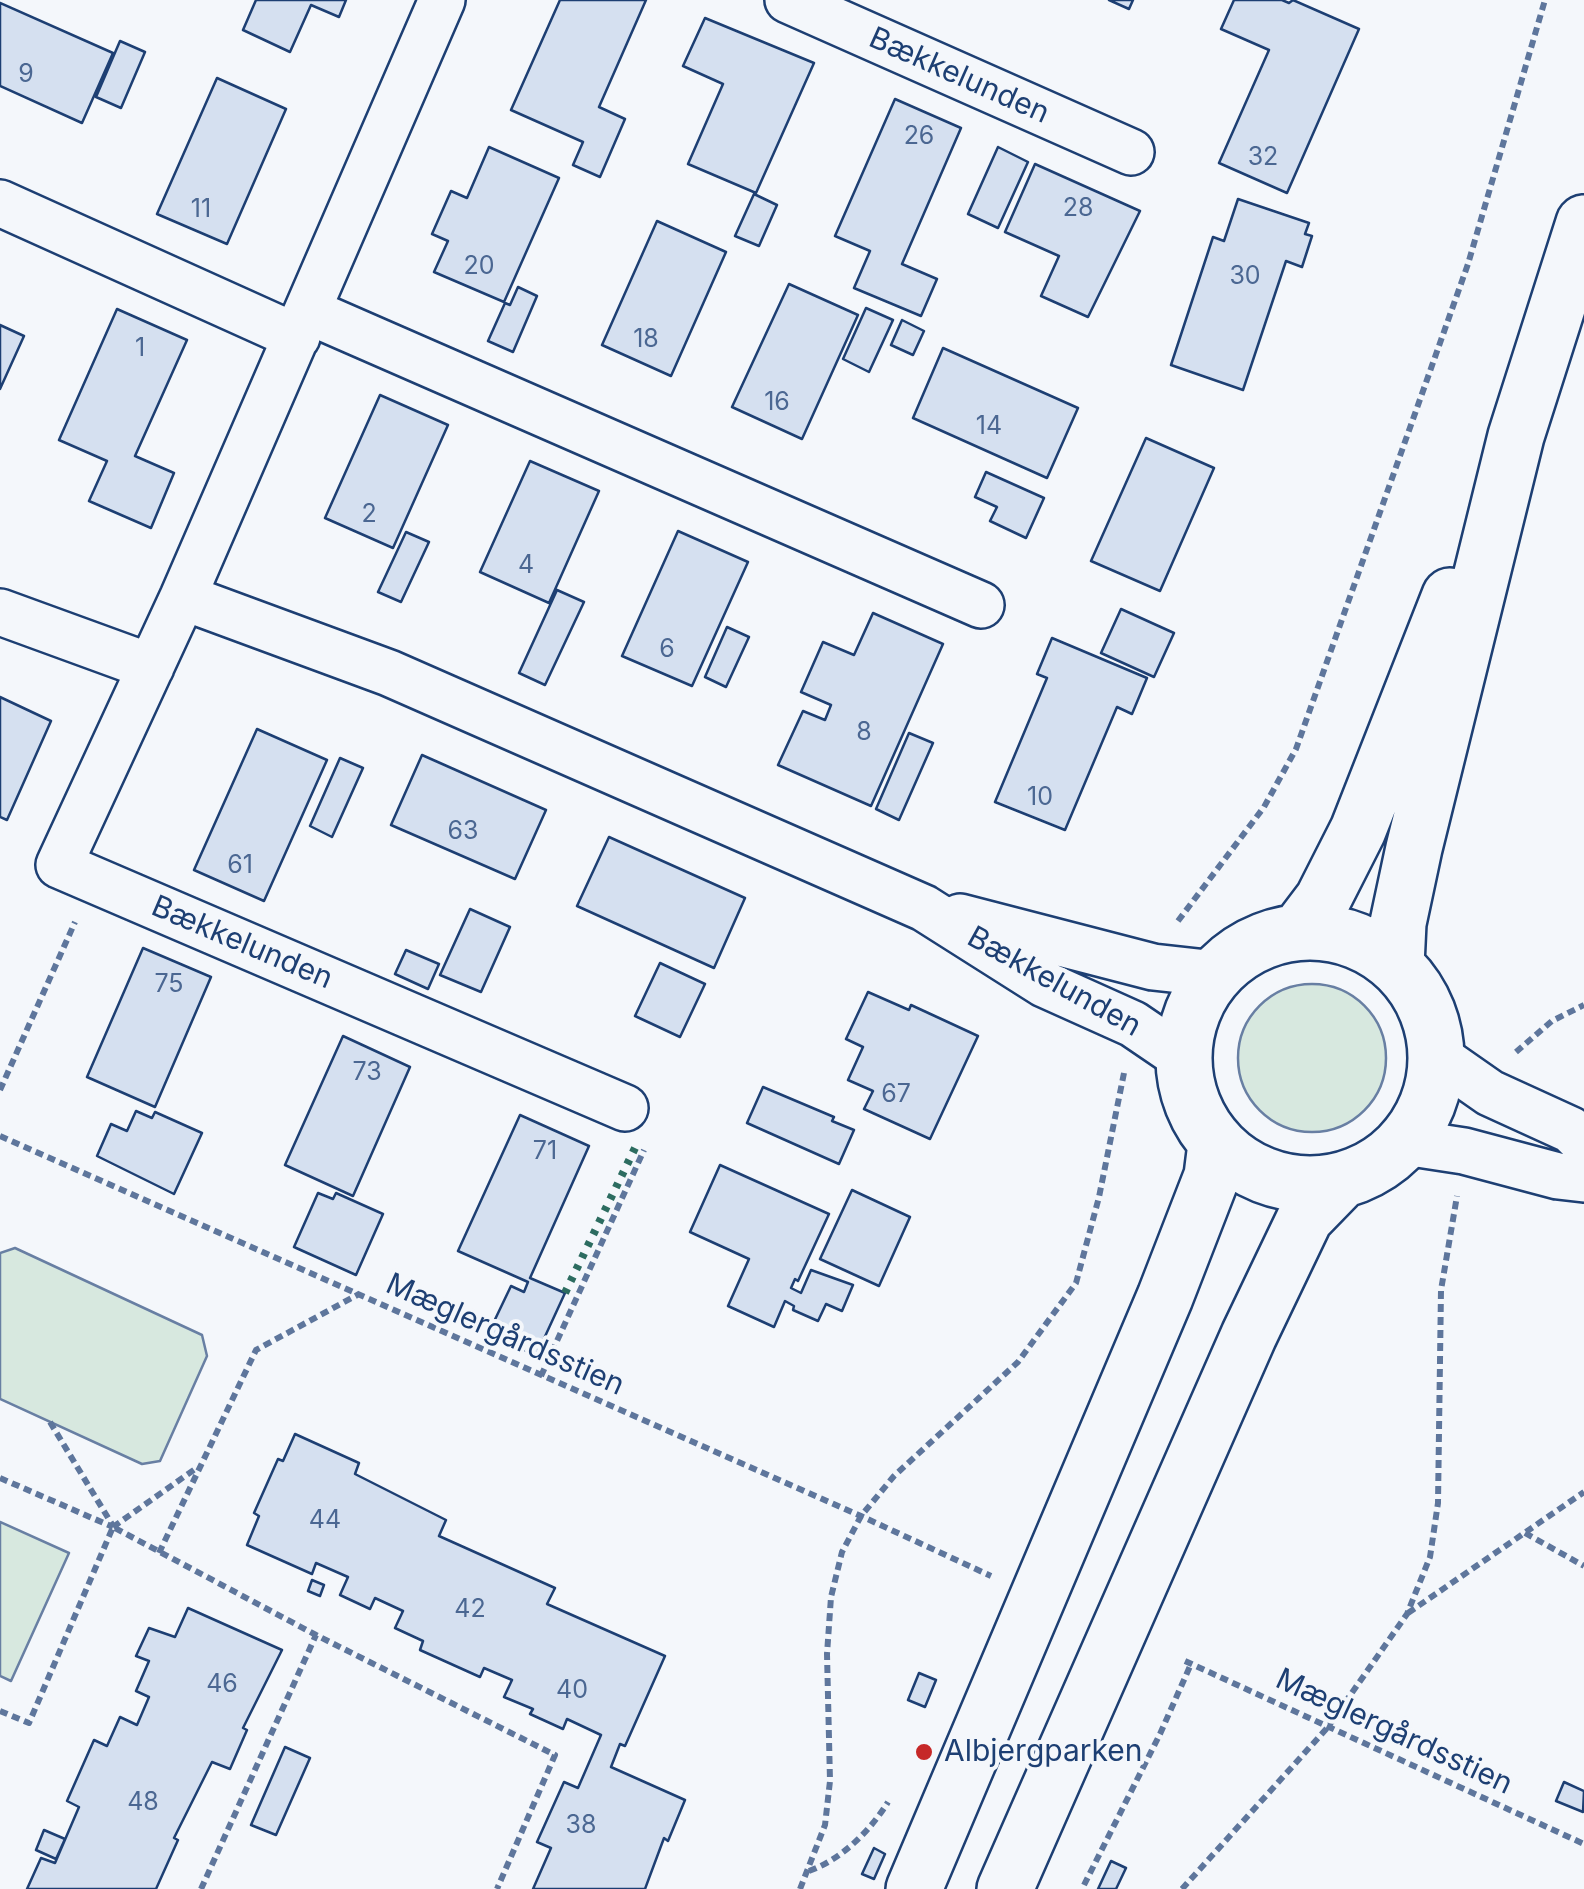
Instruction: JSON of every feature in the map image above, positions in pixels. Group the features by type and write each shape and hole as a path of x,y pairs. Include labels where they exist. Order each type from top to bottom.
{"street":[{"name":"Bækkelunden","path":"442,0 183,597 59,865 625,1108"},
{"name":"Bækkelunden","path":"788,0 1130,152"},
{"path":"0,203 980,604"},
{"path":"1396,965 1398,923 1414,848 1516,436 1584,223"},
{"path":"1298,932 1323,899 1358,830 1403,709 1516,436"},
{"name":"Bækkelunden","path":"183,597 390,673 924,908 1044,984 1134,1024 1184,1058"},
{"path":"0,612 151,667"},
{"name":"Bækkelunden","path":"924,908 1154,967 1216,974"},
{"path":"1298,932 1350,938 1396,965 1417,991 1432,1022 1437,1056 1434,1087 1423,1116 1405,1142 1387,1159 1341,1181 1308,1185 1274,1180 1242,1165 1216,1144 1192,1103 1184,1058 1192,1013 1216,974 1253,945 1298,932"},
{"path":"1437,1056 1490,1093 1570,1130 1584,1142"},
{"path":"1405,1142 1464,1151 1584,1179"},
{"path":"914,1889 1165,1296 1212,1176 1216,1144"},
{"path":"1005,1889 1281,1268 1305,1218 1341,1181"}],"path":[{"path":"1154,967 1167,935 1264,808 1296,749 1468,264 1544,0"},
{"path":"0,1090 94,880"},
{"path":"1490,1093 1512,1056 1552,1021 1584,1005"},
{"path":"800,1889 825,1824 830,1781 831,1597 842,1552 862,1516 894,1476 1018,1362 1076,1283 1099,1197 1134,1024"},
{"path":"541,1376 644,1151 625,1108"},
{"name":"Mæglergårdsstien","path":"0,1136 992,1576"},
{"path":"1182,1889 1328,1727 1407,1614 1430,1557 1438,1504 1441,1290 1464,1151"},
{"path":"159,1553 256,1350 359,1294"},
{"path":"50,1422 113,1527"},
{"path":"0,1711 29,1723 113,1527 202,1464"},
{"path":"0,1478 113,1527 555,1755 496,1889"},
{"path":"1407,1614 1584,1492"},
{"path":"1525,1532 1584,1566"},
{"path":"201,1889 316,1635"},
{"name":"Mæglergårdsstien","path":"1086,1889 1084,1885 1160,1734 1188,1663 1584,1844"},
{"path":"808,1872 840,1854 887,1805"}],"shaded area":[{"path":"1312,984 1340,990 1364,1006 1380,1030 1386,1058 1380,1086 1364,1110 1340,1126 1312,1132 1284,1126 1260,1110 1244,1086 1238,1058 1244,1030 1260,1006 1284,990"},
{"path":"15,1248 202,1335 207,1356 160,1461 142,1464 0,1399 0,1253"},
{"path":"0,1522 69,1553 11,1681 0,1676"}],"building":[{"path":"256,0 346,0 339,17 311,5 290,52 243,30"},
{"path":"560,0 646,0 599,107 625,119 600,177 573,165 583,142 511,110"},
{"path":"1109,0 1133,0 1129,9"},
{"path":"1234,0 1293,0 1359,29 1287,193 1219,163 1269,50 1221,29"},
{"path":"0,3 113,53 82,123 0,86"},
{"path":"705,18 814,63 756,193 688,164 723,84 683,66"},
{"path":"120,41 145,52 121,108 96,97"},
{"path":"217,78 286,109 227,244 157,214"},
{"path":"895,99 961,128 902,264 937,279 921,316 854,288 870,251 835,236"},
{"path":"489,147 559,178 504,302 434,272 448,241 432,234 451,191 467,198"},
{"path":"998,147 1028,162 998,228 968,214"},
{"path":"1035,164 1140,211 1088,317 1041,296 1059,256 1005,232"},
{"path":"754,194 777,205 759,246 735,236"},
{"path":"1238,199 1309,223 1305,234 1312,236 1302,267 1286,261 1243,390 1171,365 1213,237 1224,241"},
{"path":"657,221 726,252 671,376 602,345"},
{"path":"789,284 858,315 802,439 732,407"},
{"path":"518,287 537,296 513,352 488,341 505,303 510,305"},
{"path":"866,308 893,320 869,372 843,359"},
{"path":"117,309 187,340 135,456 174,473 151,528 89,501 107,461 59,440"},
{"path":"902,320 924,331 913,355 891,345"},
{"path":"0,325 24,336 0,389"},
{"path":"943,348 1078,408 1047,478 913,418"},
{"path":"380,395 448,425 393,548 325,518"},
{"path":"1146,438 1214,468 1160,591 1091,561"},
{"path":"530,461 599,491 549,603 480,572"},
{"path":"986,472 1044,498 1026,538 990,521 997,507 975,497"},
{"path":"678,531 748,562 692,686 622,656"},
{"path":"406,532 429,542 401,602 378,592"},
{"path":"557,590 584,602 545,685 519,673"},
{"path":"1121,609 1174,633 1154,677 1101,653"},
{"path":"873,613 943,644 871,806 778,765 803,711 825,720 831,705 801,692 823,642 854,655"},
{"path":"727,627 749,637 726,687 705,677"},
{"path":"1052,638 1147,678 1132,714 1117,707 1065,830 995,802 1047,678 1037,674"},
{"path":"0,697 51,721 7,820 0,817"},
{"path":"257,729 327,760 264,901 194,870"},
{"path":"909,733 933,743 899,820 876,809"},
{"path":"422,755 546,810 515,879 391,825"},
{"path":"340,758 363,768 332,837 310,826"},
{"path":"609,837 745,898 714,968 577,906"},
{"path":"470,909 510,927 481,992 440,975"},
{"path":"143,948 211,977 155,1107 87,1077"},
{"path":"406,950 439,964 428,989 395,974"},
{"path":"660,963 705,984 680,1037 635,1016"},
{"path":"868,992 909,1010 911,1005 978,1036 930,1139 864,1109 873,1091 848,1080 863,1047 846,1039"},
{"path":"343,1036 410,1067 353,1196 285,1165"},
{"path":"763,1087 834,1117 832,1121 854,1130 839,1164 747,1123"},
{"path":"136,1111 152,1118 155,1112 202,1133 174,1194 97,1156 111,1124 127,1131"},
{"path":"520,1115 589,1146 530,1278 565,1293 536,1356 489,1332 511,1286 524,1292 528,1282 458,1251"},
{"path":"720,1165 829,1214 798,1281 795,1279 791,1288 801,1293 811,1270 853,1285 842,1311 826,1304 818,1321 793,1310 794,1306 785,1301 774,1327 728,1306 749,1259 690,1232"},
{"path":"852,1190 910,1217 879,1286 820,1259"},
{"path":"318,1193 333,1199 336,1193 383,1214 356,1275 294,1247"},
{"path":"295,1434 359,1463 355,1474 446,1520 439,1536 555,1588 547,1604 665,1656 625,1746 620,1744 611,1767 685,1800 668,1841 664,1838 645,1889 533,1889 551,1848 537,1842 564,1782 578,1788 601,1735 567,1719 563,1729 530,1714 533,1709 504,1697 512,1680 484,1668 480,1677 420,1650 423,1641 395,1628 403,1611 375,1598 370,1609 340,1595 348,1577 316,1563 312,1574 247,1545 259,1516 254,1513 278,1459 283,1461"},
{"path":"312,1580 324,1585 320,1596 308,1591"},
{"path":"188,1608 282,1650 243,1728 247,1730 230,1769 212,1762 174,1838 178,1840 156,1889 27,1889 41,1858 55,1863 79,1807 67,1801 94,1740 107,1746 120,1717 137,1725 149,1697 136,1691 149,1661 136,1656 149,1628 175,1637"},
{"path":"919,1673 936,1680 925,1707 908,1700"},
{"path":"285,1747 310,1758 276,1835 251,1825"},
{"path":"1564,1782 1584,1791 1583,1812 1556,1801"},
{"path":"44,1830 65,1839 56,1859 36,1850"},
{"path":"874,1848 885,1854 874,1879 862,1874"},
{"path":"1111,1861 1126,1868 1116,1889 1098,1889"}],"hedge":[{"path":"565,1293 635,1148"}],"place":[{"name":"Albjergparken","path":"924,1752"}]}
